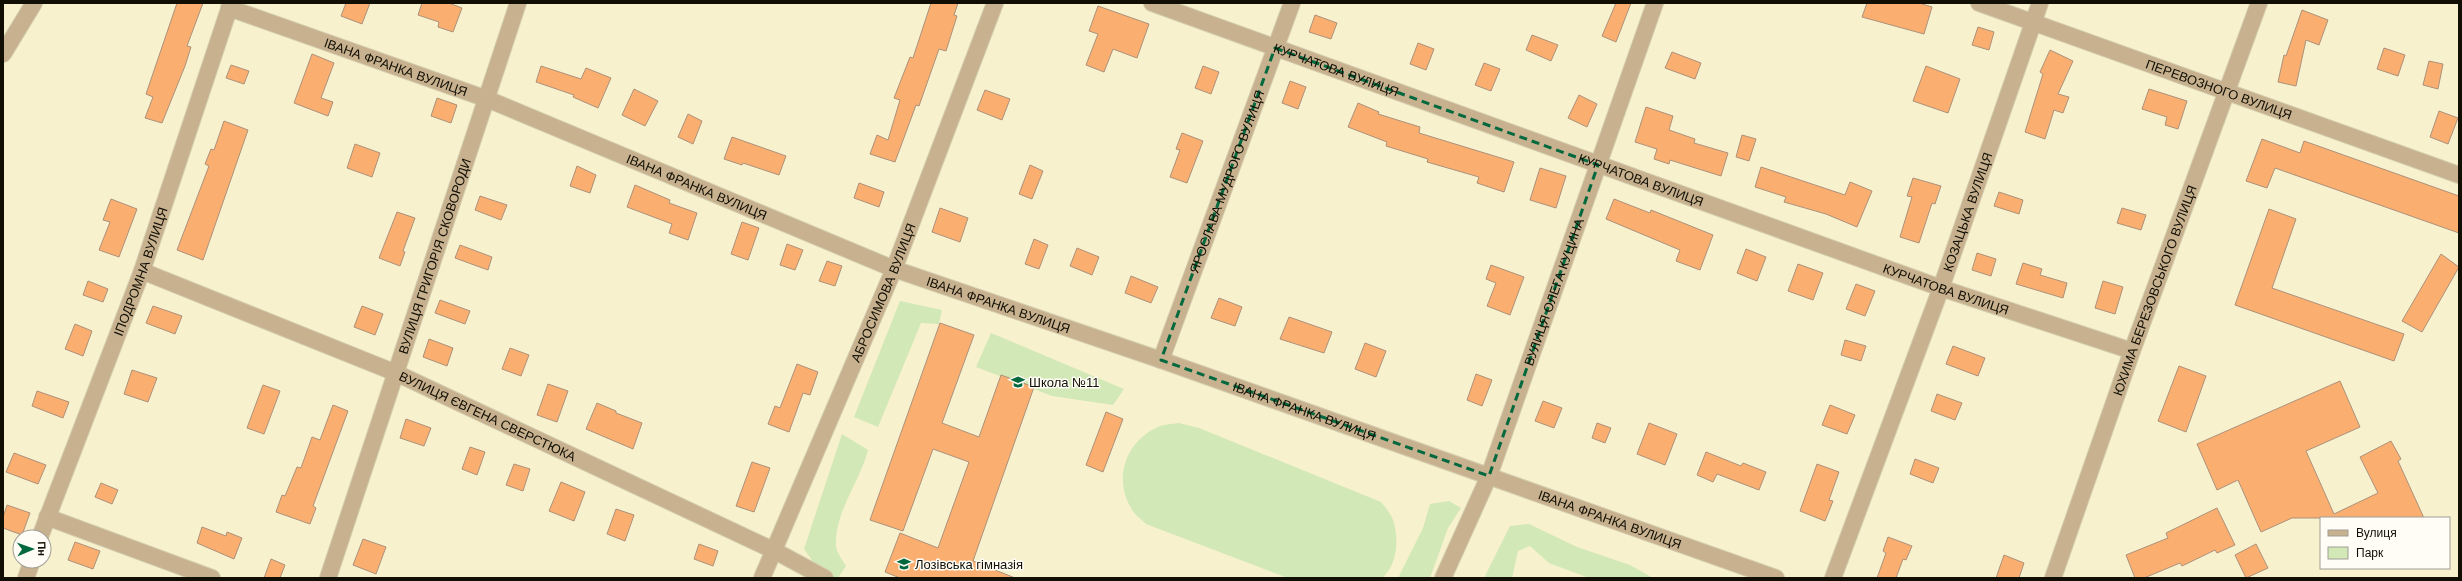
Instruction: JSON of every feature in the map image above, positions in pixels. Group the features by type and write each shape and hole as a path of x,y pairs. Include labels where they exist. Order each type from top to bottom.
{"street":[{"path":"3,54 34,3"},
{"name":"ВУЛИЦЯ ГРИГОРІЯ СКОВОРОДИ","path":"328,578 518,3"},
{"name":"АБРОСИМОВА ВУЛИЦЯ","path":"762,578 775,551 894,269 995,3"},
{"name":"КУРЧАТОВА ВУЛИЦЯ","path":"1152,3 1941,288 2132,351"},
{"name":"ЯРОСЛАВА МУДРОГО ВУЛИЦЯ","path":"1162,360 1292,3"},
{"name":"ВУЛИЦЯ ОЛЕГА КУЦИНА","path":"1443,578 1489,476 1655,3"},
{"name":"ПЕРЕВОЗНОГО ВУЛИЦЯ","path":"1979,3 2226,90 2459,175"},
{"name":"КОЗАЦЬКА ВУЛИЦЯ","path":"1833,578 1941,288 2040,3"},
{"name":"ЮХИМА БЕРЕЗОВСЬКОГО ВУЛИЦЯ","path":"2053,578 2132,351 2259,3"},
{"name":"ІВАНА ФРАНКА ВУЛИЦЯ","path":"230,6 486,98 894,269 1162,360 1776,578"},
{"name":"ІПОДРОМНА ВУЛИЦЯ","path":"43,529 142,271 230,6"},
{"name":"ВУЛИЦЯ ЄВГЕНА СВЕРСТЮКА","path":"142,271 396,373 775,551 826,578"},
{"path":"47,517 212,578"}],"highlighted area":[{"path":"1275,48 1598,165 1489,476 1161,360"}],"green space":[{"path":"900,301 942,310 939,324 921,323 878,427 854,417"},
{"path":"991,333 1124,389 1113,405 1052,396 976,367"},
{"path":"1179,423 1199,428 1381,502 1392,518 1396,535 1396,551 1387,573 1382,578 1288,578 1146,524 1132,510 1126,496 1123,485 1123,473 1126,462 1138,441 1147,433 1160,426"},
{"path":"842,434 868,450 843,509 836,534 836,547 846,566 838,578 825,578 804,549"},
{"path":"1449,501 1461,508 1448,528 1430,578 1398,578 1423,528 1430,504"},
{"path":"1529,524 1577,547 1630,565 1653,578 1589,578 1549,563 1530,546 1518,551 1512,578 1484,578 1510,526"}],"building":[{"path":"177,3 203,3 187,46 191,47 185,66 162,123 145,118 153,97 146,94"},
{"path":"346,3 370,3 362,24 341,16"},
{"path":"422,3 449,3 462,8 453,32 438,27 439,22 418,15"},
{"path":"931,3 958,3 954,15 957,16 946,51 939,49 919,106 916,105 895,162 870,154 877,135 888,140 900,100 894,98 910,57 913,58"},
{"path":"1616,3 1631,3 1616,42 1602,36"},
{"path":"1867,3 1919,3 1932,7 1924,34 1862,17"},
{"path":"1098,6 1149,24 1137,58 1113,49 1104,72 1086,65 1098,34 1089,31"},
{"path":"2302,10 2328,20 2319,45 2306,40 2296,86 2278,82 2284,55 2286,56"},
{"path":"1315,15 1337,23 1331,39 1309,32"},
{"path":"1978,27 1994,32 1989,50 1972,45"},
{"path":"1532,35 1558,45 1551,61 1526,50"},
{"path":"1418,43 1434,49 1426,70 1410,64"},
{"path":"2384,48 2405,55 2398,76 2377,69"},
{"path":"2050,50 2073,61 2058,94 2069,97 2063,113 2054,110 2045,139 2025,132 2043,74 2040,72"},
{"path":"1672,52 1701,63 1695,79 1665,68"},
{"path":"312,54 334,63 321,98 333,102 328,116 294,103"},
{"path":"2429,61 2443,64 2438,89 2423,85"},
{"path":"1484,63 1500,69 1491,91 1475,85"},
{"path":"231,65 249,71 244,84 226,78"},
{"path":"541,66 581,79 586,68 611,78 598,108 573,97 574,95 536,82"},
{"path":"1203,66 1219,72 1211,94 1195,88"},
{"path":"1926,66 1960,79 1948,113 1913,101"},
{"path":"1290,81 1306,87 1298,109 1282,103"},
{"path":"634,89 658,101 645,126 622,115"},
{"path":"2149,89 2187,101 2178,129 2165,125 2167,117 2142,109"},
{"path":"985,90 1010,99 1002,120 977,110"},
{"path":"1579,95 1597,104 1587,127 1568,118"},
{"path":"437,98 457,105 451,123 431,116"},
{"path":"1358,103 1379,112 1378,114 1420,127 1419,133 1514,162 1504,192 1477,183 1479,177 1427,162 1428,159 1386,146 1387,142 1348,127"},
{"path":"1646,107 1673,116 1669,130 1695,139 1694,143 1728,153 1721,176 1670,160 1669,164 1654,159 1657,149 1635,142"},
{"path":"2439,111 2458,118 2448,144 2430,137"},
{"path":"688,114 702,121 693,144 678,137"},
{"path":"224,121 248,130 203,260 177,250 209,166 205,164 211,149 214,150"},
{"path":"1182,133 1203,141 1187,183 1170,177 1180,150 1176,149"},
{"path":"1742,135 1756,139 1749,161 1736,157"},
{"path":"732,137 786,156 779,175 743,163 742,165 724,159"},
{"path":"2262,139 2300,153 2304,141 2459,196 2459,233 2275,168 2267,188 2246,181"},
{"path":"355,144 380,153 372,177 347,168"},
{"path":"1030,165 1043,171 1032,199 1019,194"},
{"path":"577,166 596,175 590,193 570,186"},
{"path":"1761,167 1845,195 1850,182 1872,191 1857,227 1826,214 1784,202 1786,197 1755,187"},
{"path":"1540,168 1566,176 1556,208 1530,200"},
{"path":"1913,178 1941,186 1935,204 1932,203 1919,243 1900,237 1912,197 1907,196"},
{"path":"859,183 884,192 879,207 854,198"},
{"path":"635,185 670,200 669,203 697,213 688,240 669,233 672,224 627,207"},
{"path":"1999,192 2023,200 2019,214 1994,206"},
{"path":"480,196 507,205 501,220 475,210"},
{"path":"111,199 137,209 119,257 99,250 110,222 103,220"},
{"path":"1614,199 1650,213 1651,210 1713,235 1700,270 1676,261 1680,250 1606,219"},
{"path":"940,208 968,218 960,242 932,232"},
{"path":"2122,208 2146,215 2141,230 2117,223"},
{"path":"2269,209 2296,219 2272,288 2404,334 2394,361 2235,305"},
{"path":"397,212 415,218 403,251 405,252 400,266 379,258"},
{"path":"742,222 759,228 748,260 731,254"},
{"path":"1034,239 1048,245 1039,269 1025,264"},
{"path":"787,244 803,250 795,270 780,265"},
{"path":"460,245 492,257 488,270 455,258"},
{"path":"1077,248 1099,257 1092,275 1070,266"},
{"path":"1746,249 1766,257 1757,281 1737,273"},
{"path":"1977,253 1996,259 1991,276 1972,270"},
{"path":"2441,254 2459,267 2422,332 2402,321"},
{"path":"827,261 842,266 835,286 819,281"},
{"path":"2023,263 2042,269 2040,275 2067,283 2063,298 2016,284"},
{"path":"1798,264 1823,273 1813,300 1788,291"},
{"path":"1491,265 1524,277 1510,315 1487,306 1496,283 1486,279"},
{"path":"1131,276 1158,287 1151,303 1125,293"},
{"path":"88,281 108,289 103,302 83,295"},
{"path":"2103,281 2123,287 2115,314 2095,308"},
{"path":"1856,284 1875,291 1865,316 1846,309"},
{"path":"1219,298 1242,307 1235,326 1211,318"},
{"path":"440,300 470,311 465,324 435,313"},
{"path":"153,306 182,316 175,334 146,323"},
{"path":"362,306 383,314 375,335 354,327"},
{"path":"1289,317 1332,332 1324,353 1280,339"},
{"path":"940,323 974,335 942,423 979,437 1001,375 1034,387 973,561 1015,578 900,578 885,572 900,533 938,548 969,462 933,449 903,531 870,520"},
{"path":"75,324 92,331 83,356 65,349"},
{"path":"429,339 453,348 447,366 423,357"},
{"path":"1845,340 1866,346 1861,361 1841,355"},
{"path":"1365,343 1386,351 1376,377 1355,369"},
{"path":"1953,346 1985,358 1978,376 1946,364"},
{"path":"510,348 529,355 521,376 502,369"},
{"path":"797,364 818,372 810,395 803,393 789,432 768,424 775,406 780,408"},
{"path":"2179,366 2206,376 2186,432 2158,421"},
{"path":"132,370 157,378 148,402 124,394"},
{"path":"1476,374 1492,380 1482,406 1467,400"},
{"path":"2340,381 2360,427 2306,451 2334,514 2378,493 2360,457 2391,441 2401,459 2398,461 2424,517 2292,518 2261,532 2238,480 2217,490 2197,444"},
{"path":"548,384 568,391 557,422 537,415"},
{"path":"263,385 280,391 264,434 247,428"},
{"path":"37,391 69,402 63,418 32,406"},
{"path":"1937,394 1962,403 1955,420 1931,411"},
{"path":"1543,401 1562,408 1554,428 1535,421"},
{"path":"597,403 616,411 616,413 642,423 633,449 586,429"},
{"path":"333,405 348,411 313,506 316,508 310,524 276,512 282,495 285,496 297,467 301,468 312,437 320,440"},
{"path":"1830,405 1855,415 1847,434 1822,425"},
{"path":"1106,412 1123,419 1103,472 1086,465"},
{"path":"406,419 431,428 424,446 400,438"},
{"path":"1597,423 1611,428 1605,443 1592,438"},
{"path":"1649,423 1677,434 1665,465 1637,454"},
{"path":"470,447 485,452 477,475 462,469"},
{"path":"1706,452 1741,466 1743,463 1766,472 1759,490 1717,474 1713,482 1697,475"},
{"path":"14,453 46,465 38,484 6,472"},
{"path":"1915,459 1939,468 1933,483 1910,474"},
{"path":"752,462 770,468 754,512 736,506"},
{"path":"514,464 530,469 523,491 506,485"},
{"path":"1817,464 1839,472 1829,500 1833,501 1825,521 1800,511"},
{"path":"561,482 585,492 574,521 549,511"},
{"path":"101,483 118,490 112,504 95,497"},
{"path":"7,505 30,513 24,529 12,529 12,531 3,528 3,517"},
{"path":"2217,508 2235,545 2217,553 2215,550 2182,566 2180,563 2144,578 2135,578 2126,555 2168,538 2166,533"},
{"path":"616,509 634,515 625,541 607,534"},
{"path":"202,527 226,536 227,532 242,538 234,559 197,543"},
{"path":"1888,537 1912,546 1906,560 1903,559 1896,578 1877,578 1886,553 1883,551"},
{"path":"363,539 386,547 376,574 353,565"},
{"path":"75,542 100,551 93,569 68,560"},
{"path":"699,544 718,551 713,566 694,559"},
{"path":"2256,544 2268,568 2246,578 2235,555"},
{"path":"2004,555 2024,563 2019,578 1996,578"},
{"path":"271,559 285,565 280,578 264,578"}],"place":[{"name":"Школа №11","path":"1018,382"},
{"name":"Лозівська гімназія","path":"904,564"}]}
